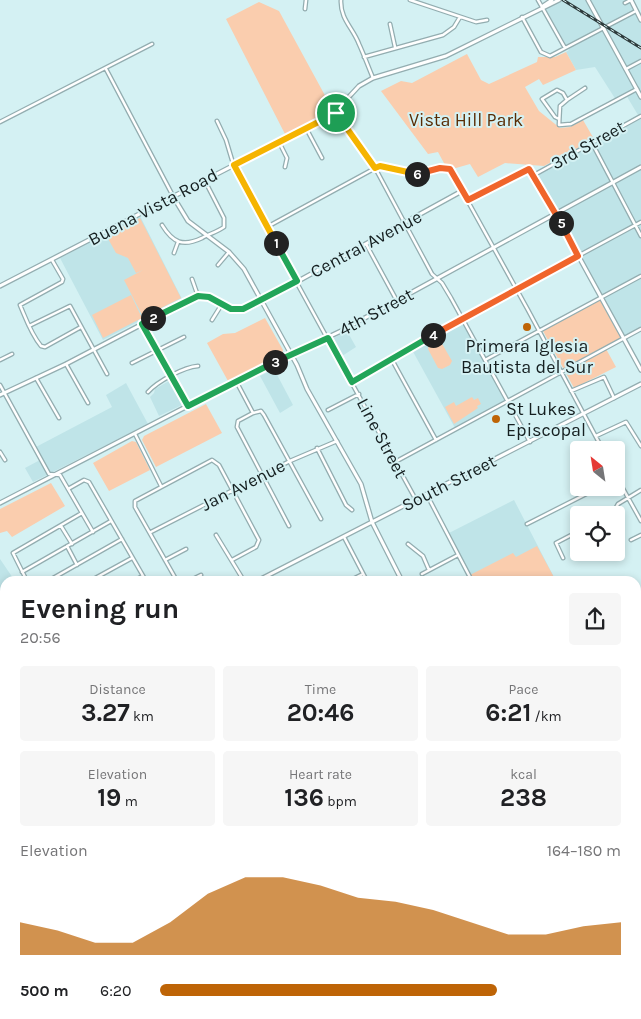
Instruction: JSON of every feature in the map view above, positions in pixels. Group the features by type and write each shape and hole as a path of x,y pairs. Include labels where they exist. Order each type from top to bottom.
{"street":[{"path":"305,9 306,0"},
{"path":"341,0 341,10 345,21 354,33 373,78"},
{"path":"410,0 476,22 487,20"},
{"path":"538,0 565,48"},
{"name":"Buena Vista Road","path":"542,7 552,0"},
{"name":"Buena Vista Road","path":"0,286 336,113 360,86 373,78 446,56 559,0"},
{"path":"588,0 641,97"},
{"path":"625,3 631,0 641,20"},
{"path":"522,17 539,49 545,55 552,55 636,11"},
{"path":"364,57 443,35 454,27 460,17"},
{"path":"390,24 395,47"},
{"path":"0,122 152,44"},
{"path":"626,69 641,61"},
{"path":"105,68 188,221 229,252 241,265 262,300 292,354 305,380 307,389 361,484 372,522 399,576"},
{"path":"585,88 560,106 558,125 565,125 637,89"},
{"path":"559,119 555,118 542,99 557,90 563,93 568,100"},
{"path":"336,113 375,168 404,223 463,319 530,442"},
{"name":"3rd Street","path":"534,175 641,116"},
{"name":"Line Street","path":"217,121 234,165 416,500"},
{"path":"306,128 322,158"},
{"path":"279,142 286,158 285,167"},
{"path":"592,144 641,236"},
{"path":"267,227 380,166 419,175 440,168 448,168 468,200 598,441"},
{"name":"4th Street","path":"0,502 236,381 328,338 641,167"},
{"path":"468,200 526,169 530,169 641,370"},
{"path":"162,225 169,235 178,242 191,243 221,229 225,223 205,181"},
{"name":"Central Avenue","path":"198,296 209,297 240,310 262,300 462,191"},
{"path":"352,382 391,357 641,222"},
{"path":"174,253 178,242"},
{"path":"366,244 396,301"},
{"path":"218,265 229,252"},
{"path":"52,260 63,279 62,282 20,305 29,326 35,339 41,346 45,347 81,327"},
{"path":"485,360 641,276"},
{"path":"0,395 66,364 198,296 192,279"},
{"path":"212,320 222,304"},
{"path":"29,326 67,306 74,310 81,327 107,374"},
{"path":"142,324 188,406"},
{"path":"395,462 641,329"},
{"path":"132,363 184,336"},
{"path":"0,360 12,354"},
{"path":"391,357 436,440"},
{"path":"66,364 88,403"},
{"path":"148,392 191,367 198,366"},
{"path":"571,391 604,377 614,398"},
{"path":"36,378 58,418"},
{"path":"236,381 253,413"},
{"name":"South Street","path":"267,576 641,384"},
{"path":"0,385 49,474 60,475 93,532"},
{"path":"328,410 359,394"},
{"path":"289,526 236,427 238,421 253,413 261,412 264,415 321,519"},
{"path":"596,436 626,422 641,446"},
{"path":"134,433 161,486"},
{"name":"Jan Avenue","path":"151,532 317,448 337,441"},
{"path":"317,448 346,505 352,510"},
{"path":"0,452 5,460"},
{"path":"174,576 151,532 135,507 135,501 209,461 216,461 259,542 256,547 232,560"},
{"path":"68,489 87,480 143,576"},
{"path":"618,506 628,497 641,490"},
{"path":"625,492 641,521"},
{"path":"427,495 469,576"},
{"path":"527,524 582,496"},
{"path":"24,576 12,555 19,549 82,513"},
{"path":"22,572 111,521"},
{"path":"61,526 72,544"},
{"path":"216,535 241,576"},
{"path":"631,540 641,535"},
{"path":"563,558 556,543 570,536"},
{"path":"344,537 363,574 359,576"},
{"path":"57,576 122,539"},
{"path":"408,544 423,556 429,570"},
{"path":"67,546 78,565"},
{"path":"165,560 186,549"},
{"path":"422,574 458,555"},
{"path":"99,576 132,558"}],"shaded area":[{"path":"560,0 630,0 641,21 641,329 624,339 534,175 638,115 626,95 616,100 595,67 576,70 566,52 569,50 545,8"},
{"path":"140,216 182,299 103,340 60,258"},
{"path":"463,320 506,400 455,428 411,348"},
{"path":"347,331 356,347 342,356 332,339"},
{"path":"274,369 293,405 280,413 260,376"},
{"path":"169,381 182,405 159,416 150,397 155,389"},
{"path":"126,383 148,424 33,482 25,468 40,460 34,448 112,407 106,395"},
{"path":"514,500 553,576 471,576 449,533"},
{"path":"0,559 12,576 0,576"}],"green space":[{"path":"259,2 279,11 334,112 286,136 226,19"},
{"name":"Vista Hill Park","path":"566,52 576,70 543,85 539,79 525,87 539,111 560,128 570,127 583,120 594,139 544,166 505,163 478,177 470,164 456,168 445,165 438,152 428,154 381,91 401,81 412,83 467,54 481,80 489,84 537,62 538,57 555,57"},
{"path":"140,218 181,298 143,317 124,280 143,270 136,273 128,258 116,253 106,235"},
{"path":"131,295 142,318 103,338 92,315"},
{"path":"601,299 622,338 605,347 616,367 574,388 543,331"},
{"path":"265,318 283,350 282,354 228,381 207,343 223,334 235,333"},
{"path":"438,340 452,361 450,365 442,369 438,368 428,349 429,344"},
{"path":"472,397 474,400 478,398 481,404 454,424 445,407 454,402 456,406"},
{"path":"206,404 222,433 156,467 142,440 144,436"},
{"path":"132,441 136,442 150,470 109,491 93,463"},
{"path":"51,483 65,506 12,537 7,531 0,533 0,509"},
{"path":"537,546 553,576 470,575 513,553 516,557"}],"railway":[{"path":"563,0 641,48"}],"place":[{"name":"Primera Iglesia Bautista del Sur","path":"527,327"},
{"name":"St Lukes Episcopal","path":"496,419"}],"route":[{"path":"336,113 375,168 380,166 419,175 440,168 448,168 468,200 526,169 530,169 578,256 391,357 352,382 328,338 188,406 142,324 198,296 209,297 228,308 246,309 297,281 234,165 336,113"}]}
